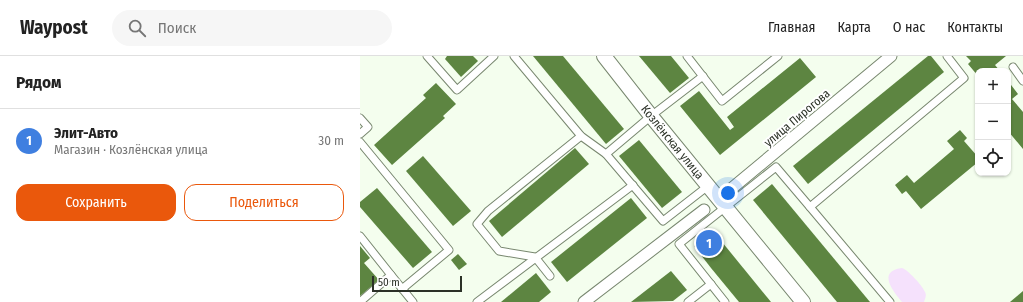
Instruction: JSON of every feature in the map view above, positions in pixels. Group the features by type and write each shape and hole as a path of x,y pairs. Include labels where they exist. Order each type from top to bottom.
{"street":[{"name":"Козлёнская улица","path":"604,56 803,302"},
{"name":"улица Пирогова","path":"722,203 891,56"},
{"path":"584,302 704,210"}],"lane":[{"path":"427,56 457,90 494,56"},
{"path":"514,56 581,136 606,154 663,221 708,186"},
{"path":"687,56 722,101 778,56"},
{"path":"810,207 964,78 947,56"},
{"path":"1013,67 1023,81"},
{"path":"606,154 651,116 703,76"},
{"path":"360,118 368,127 360,134"},
{"path":"550,276 535,257 498,251 477,224 488,211 581,136"},
{"path":"360,142 449,250 402,289"},
{"path":"725,302 678,244 722,203 776,167 890,302"},
{"path":"477,302 633,185"},
{"path":"360,236 413,302"},
{"path":"360,302 391,275"},
{"path":"688,302 710,284"}],"shaded area":[{"path":"902,268 905,269 918,282 923,289 926,294 924,302 902,302 895,293 888,277 894,270"}],"building":[{"path":"447,56 473,56 478,61 461,77 445,59"},
{"path":"533,56 563,56 624,129 606,144"},
{"path":"639,56 671,56 689,78 670,93"},
{"path":"928,56 931,56 944,72 808,184 793,166"},
{"path":"966,56 1006,56 995,65 998,68 975,68 975,72 968,64 971,61"},
{"path":"800,58 816,77 720,155 680,106 699,91 730,130 734,127 727,117"},
{"path":"436,83 456,104 443,116 445,118 392,165 374,145 426,98 423,95"},
{"path":"1011,85 1018,94 1012,99 1023,112 1023,149 1011,135"},
{"path":"960,130 967,138 964,141 975,154 975,164 921,209 906,191 902,194 895,185 907,175 914,183 954,149 947,141"},
{"path":"639,140 682,192 662,208 619,156"},
{"path":"575,148 589,164 502,237 489,221"},
{"path":"423,156 471,211 453,226 406,171"},
{"path":"772,184 870,302 837,302 753,200"},
{"path":"377,188 432,252 413,268 360,207 360,202"},
{"path":"631,198 647,218 567,282 551,262"},
{"path":"713,231 771,302 739,302 711,268 694,246"},
{"path":"360,246 370,258 364,263 379,280 360,296"},
{"path":"458,254 467,264 459,270 451,260"},
{"path":"671,271 687,290 673,301 631,302"},
{"path":"536,273 551,292 539,302 501,302"},
{"path":"1023,291 1023,302 1010,302"}],"place":[{"name":"Элит-Авто","path":"709,243"}]}
